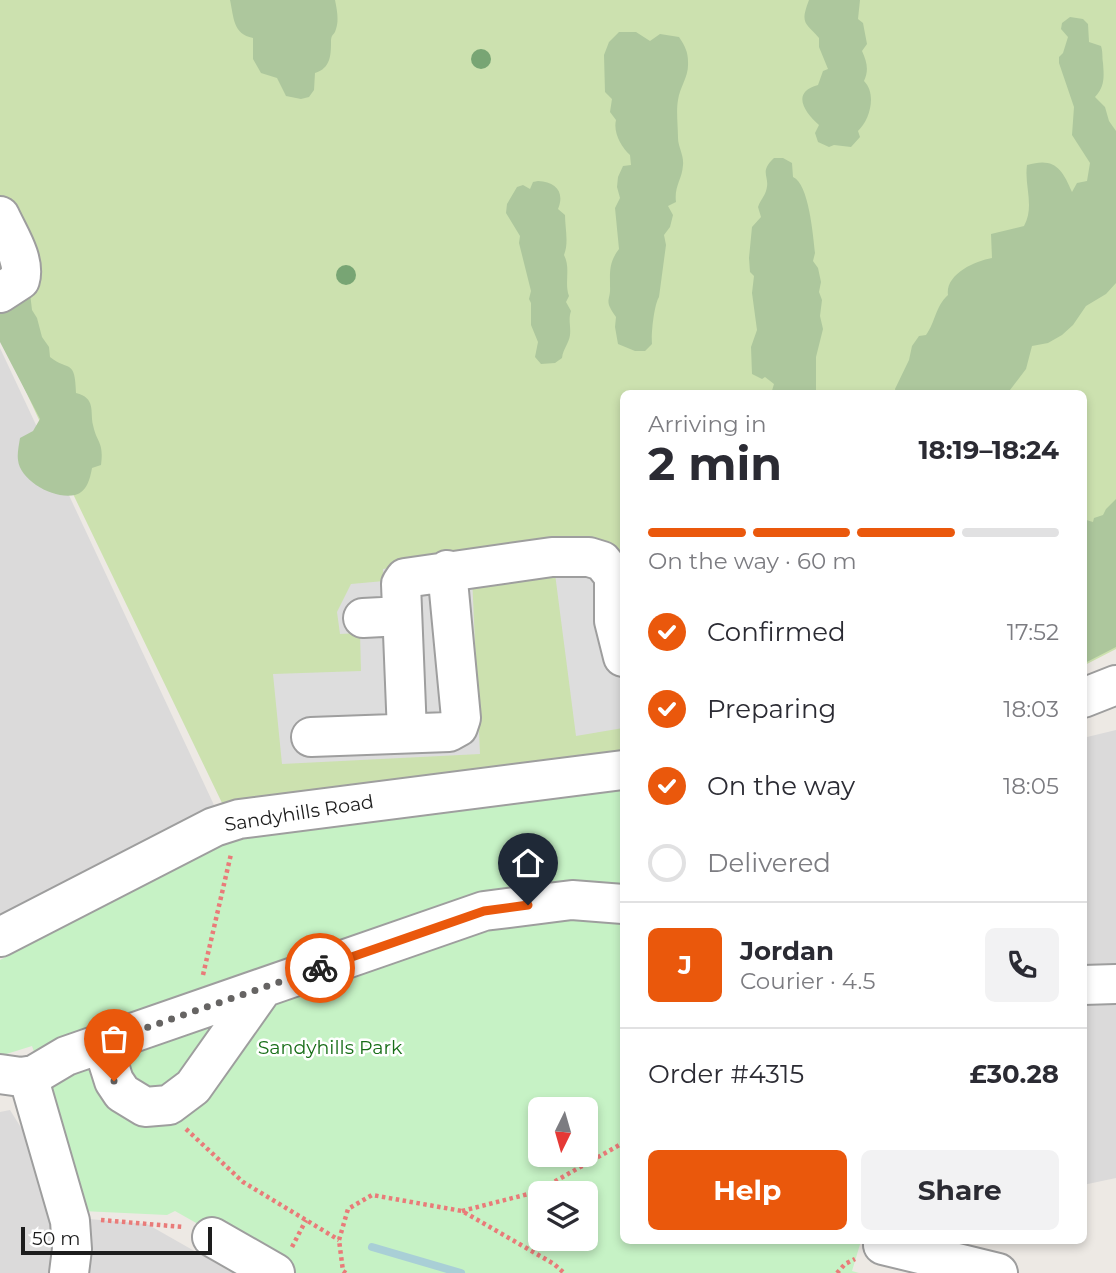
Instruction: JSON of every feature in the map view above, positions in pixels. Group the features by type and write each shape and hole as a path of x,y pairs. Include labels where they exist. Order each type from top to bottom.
{"street":[{"path":"0,216 22,271 20,280 0,293"},
{"path":"407,733 401,584 405,578 447,570 573,556 602,561 614,576 614,621 620,645"},
{"path":"311,737 449,732 458,727 461,718 447,570"},
{"path":"363,618 402,615"},
{"path":"1087,696 1116,685"},
{"name":"Sandyhills Road","path":"0,937 214,827 239,819 620,770"},
{"path":"69,1273 72,1242 69,1217 14,1075 40,1073 58,1059 484,911 572,900 620,904"},
{"path":"1087,985 1116,984"},
{"path":"102,1043 114,1081 122,1093 145,1107 162,1107 177,1101 193,1087 262,988"},
{"path":"212,1237 275,1273"},
{"path":"881,1253 998,1273"}],"path":[{"path":"195,1011 239,819"},
{"path":"162,1107 243,1182 339,1240"},
{"path":"462,1211 536,1192 620,1145"},
{"path":"346,1273 343,1271 339,1240 348,1209 372,1195 462,1211 554,1264 564,1273"},
{"path":"69,1217 191,1228 212,1237"}],"shaded area":[{"path":"0,348 214,805 0,919"},
{"path":"579,546 620,560 620,729 576,736 554,566 472,576 480,754 282,764 273,674 361,671 360,633 340,634 337,612 351,584 384,581 383,569"},
{"path":"1116,730 1116,1178 1087,1184 1087,737"},
{"path":"10,1110 64,1196 89,1219 147,1224 233,1273 0,1273 0,1112"}],"green space":[{"path":"0,0 1116,0 1116,649 1087,664 1087,390 620,390 620,750 223,805 74,496 0,335"},
{"path":"230,0 335,0 337,22 331,38 329,60 324,68 315,73 314,90 309,97 301,99 286,96 277,78 261,73 253,59 253,38 238,29"},
{"path":"809,0 860,0 858,19 863,23 867,44 862,51 867,66 864,81 871,100 869,114 858,131 860,137 851,147 829,147 818,142 815,133 819,125 803,103 805,92 818,85 823,71 828,69 819,47 819,38 805,22"},
{"path":"1070,17 1083,19 1088,24 1089,42 1101,46 1103,81 1095,97 1105,107 1109,121 1116,131 1116,283 1106,294 1086,306 1062,335 1048,343 1032,346 1026,369 1010,390 895,390 909,360 912,346 919,336 926,335 929,330 940,304 948,295 951,281 969,266 992,258 991,234 1024,226 1029,211 1027,165 1044,162 1056,166 1072,192 1077,183 1087,181 1090,163 1072,135 1074,107 1059,63 1068,37 1061,29 1062,23"},
{"path":"619,32 636,32 650,41 660,34 679,37 688,58 677,109 678,141 683,165 676,202 668,206 673,215 670,227 664,235 666,245 653,320 652,344 645,351 635,351 618,344 616,317 609,304 611,267 619,249 615,208 620,198 618,177 623,166 631,165 630,155 618,139 616,120 610,112 612,99 605,92 604,55 609,42"},
{"path":"774,158 783,158 792,163 793,177 803,189 809,211 815,253 813,261 818,268 822,300 820,316 823,329 816,357 816,390 772,390 774,384 765,377 762,379 752,374 751,347 757,330 752,293 754,276 750,272 749,258 752,227 761,217 758,207 767,186 766,171"},
{"path":"533,182 550,183 557,189 560,198 558,209 565,215 564,255 569,296 566,302 571,311 570,335 562,358 555,363 541,364 535,357 538,342 531,325 531,291 519,243 520,236 506,213 507,204 517,187 523,185 530,189"},
{"path":"0,248 30,293 32,310 42,337 49,347 50,357 72,370 76,393 87,398 91,406 93,425 101,447 101,465 92,468 85,488 75,495 49,492 32,482 20,468 20,438 33,431 40,419 0,342"},
{"path":"1116,499 1116,647 1087,662 1087,520 1093,522 1094,518 1103,515"},
{"name":"Sandyhills Park","path":"620,785 620,1244 860,1244 852,1271 859,1273 285,1273 175,1211 167,1215 82,1211 58,1120 32,1046 0,1056 0,960 222,845 247,836"}],"waterway":[{"path":"372,1247 461,1273"}],"way so far":[{"path":"114,1081 102,1043 320,968"}],"route":[{"path":"320,968 484,911 528,905"}]}
